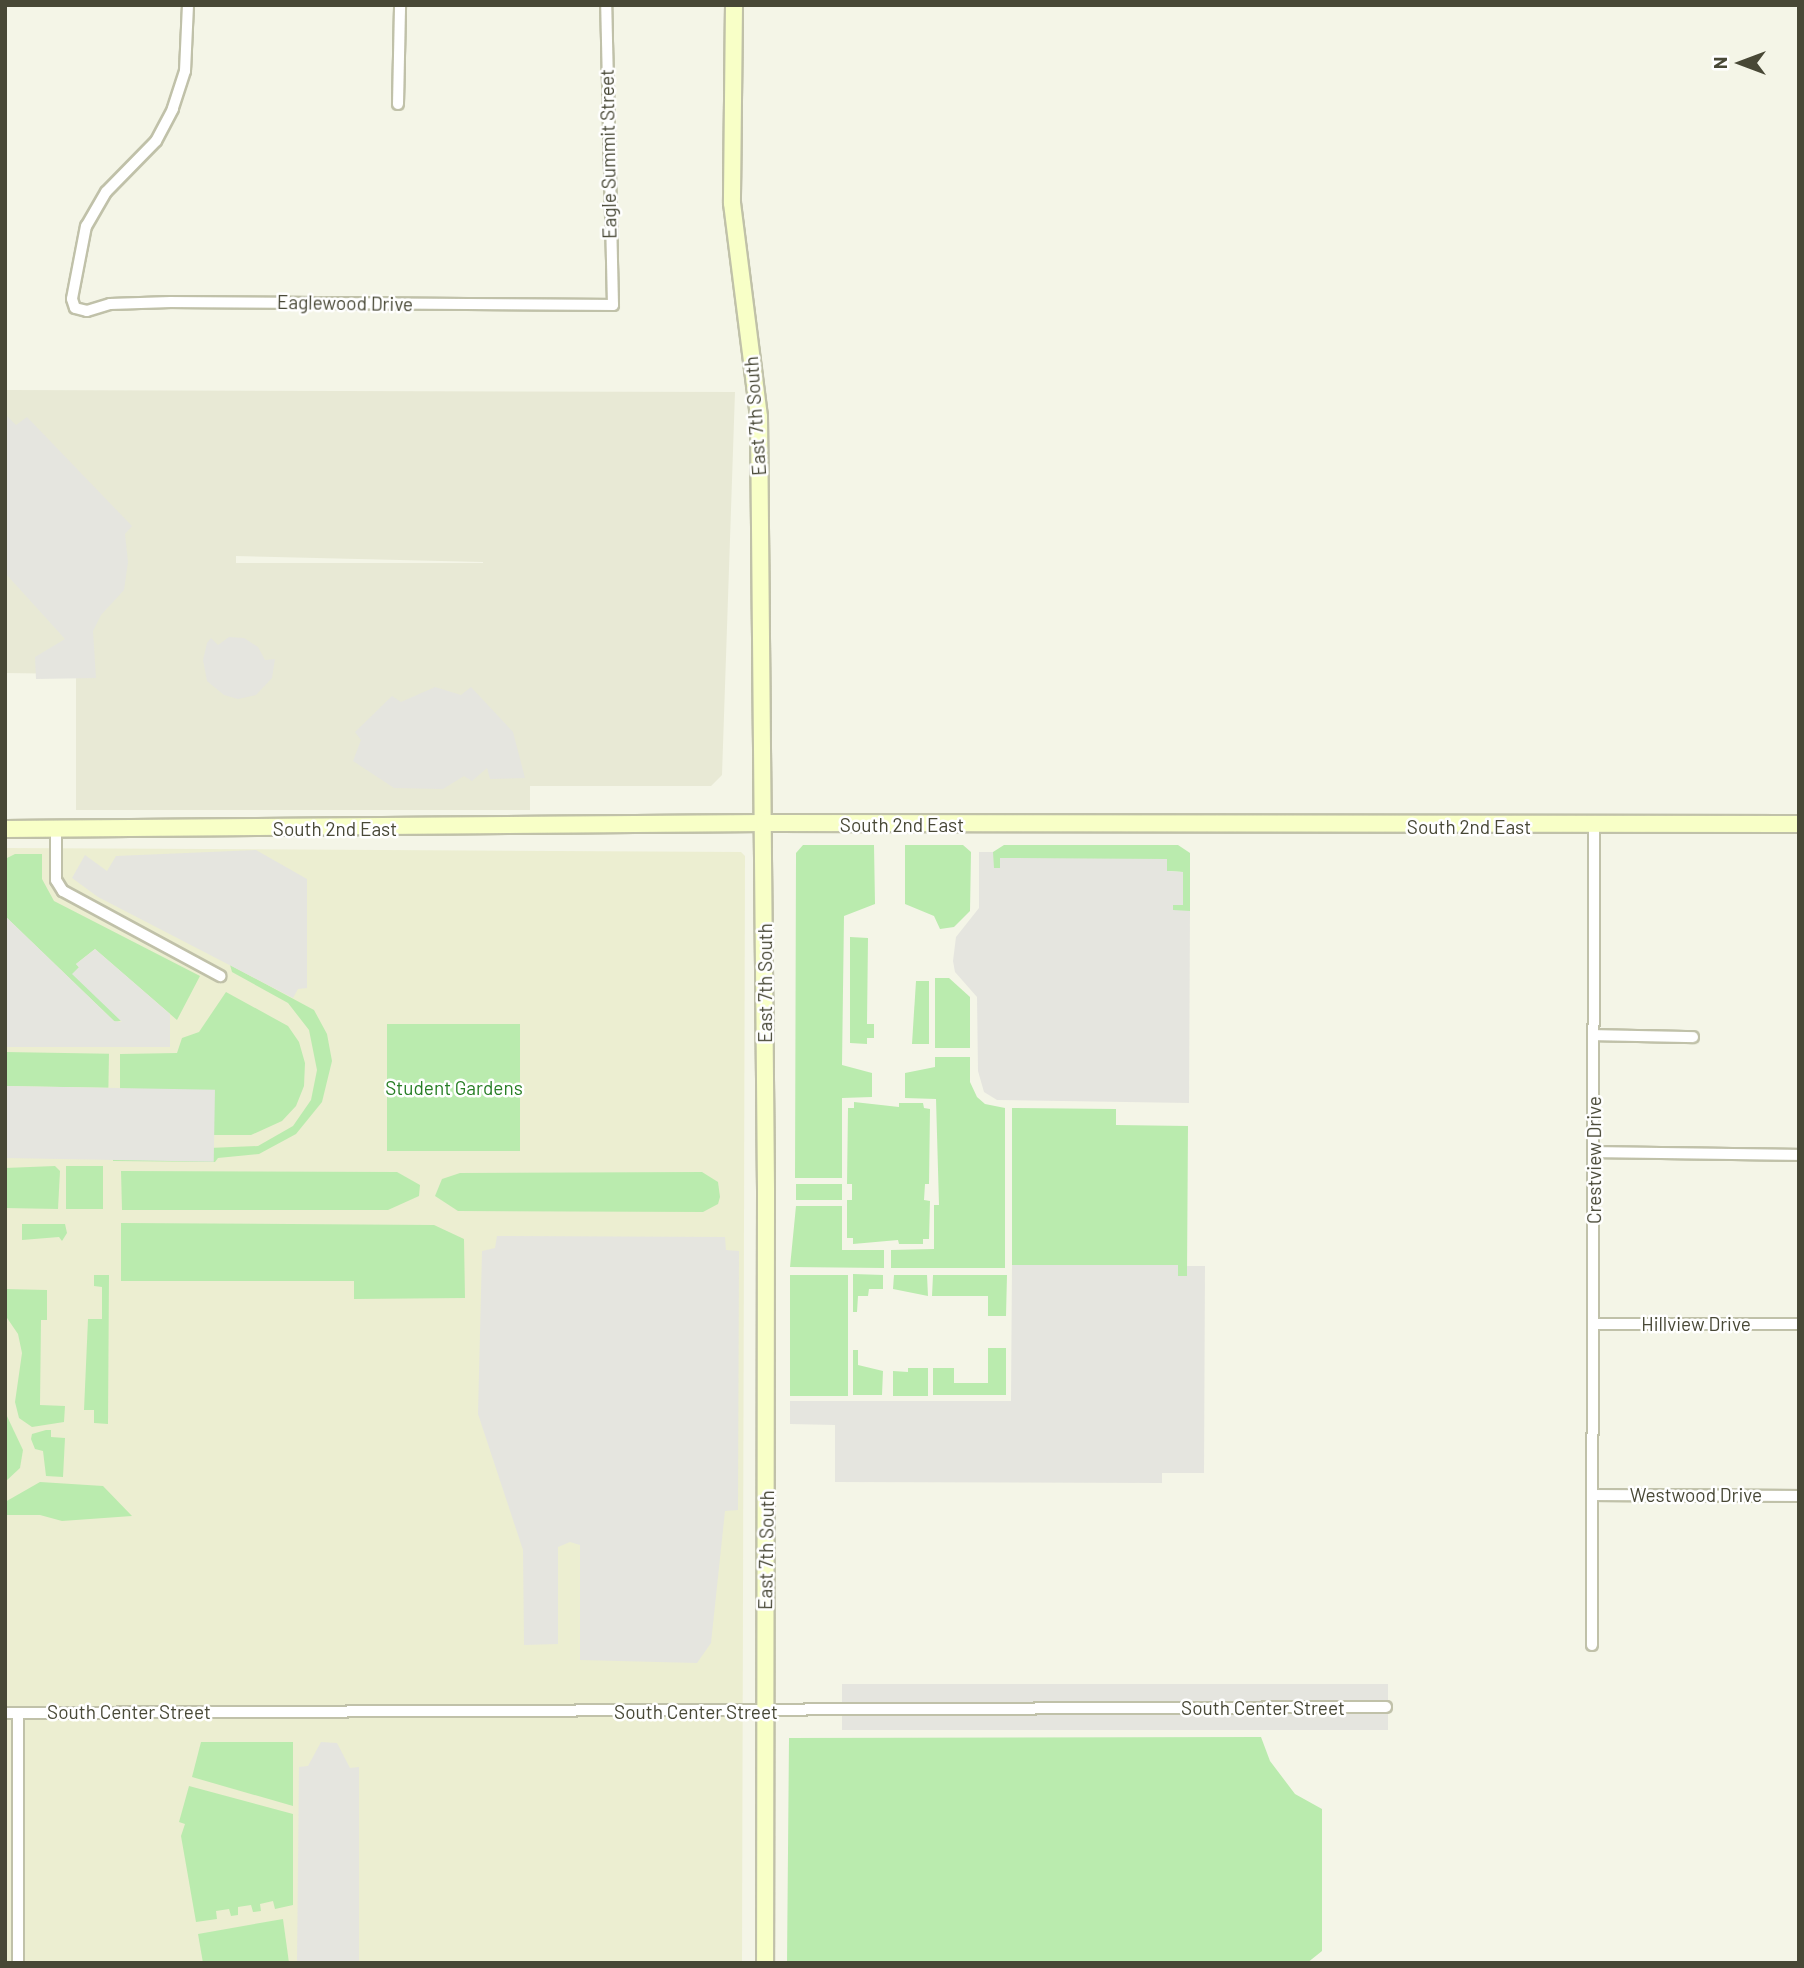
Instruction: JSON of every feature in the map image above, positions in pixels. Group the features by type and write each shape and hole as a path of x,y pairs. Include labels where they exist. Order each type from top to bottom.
{"main road":[{"name":"East 7th South","path":"734,5 732,203 759,417 764,823 765,1963"},
{"name":"South 2nd East","path":"5,829 764,823 1799,824"}],"street":[{"name":"Eaglewood Drive","path":"188,5 185,71 173,109 156,141 106,192 86,226 78,254 75,307 87,311 110,304 171,302 607,308 615,301"},
{"path":"398,103 400,5"},
{"name":"Eagle Summit Street","path":"606,5 609,280 615,301"},
{"name":"Crestview Drive","path":"1592,1645 1594,825"},
{"path":"56,829 56,880 63,891 220,976"},
{"path":"1594,1035 1693,1037"},
{"path":"1594,1152 1799,1155"},
{"name":"Hillview Drive","path":"1593,1324 1799,1324"},
{"name":"Westwood Drive","path":"1593,1495 1799,1496"},
{"name":"South Center Street","path":"5,1713 764,1712 1386,1707"},
{"path":"18,1713 18,1963"},
{"path":"5,1928 19,1928"}],"shaded area":[{"path":"5,390 735,392 722,775 711,786 530,786 530,810 76,810 76,674 5,673","holes":["236,556 483,562 236,563"]},
{"path":"5,414 16,425 27,417 132,526 125,534 128,562 124,590 101,615 93,631 96,678 36,679 35,657 65,639 5,573"},
{"path":"229,637 244,638 258,647 265,660 275,659 272,678 256,695 238,699 224,695 207,681 203,660 207,643 211,638 218,645"},
{"path":"435,687 461,695 471,687 513,732 525,778 490,779 487,768 472,781 464,776 443,789 394,788 353,761 361,740 355,732 392,696 401,702"},
{"path":"5,848 741,852 745,856 742,1963 5,1963"},
{"path":"256,850 307,879 307,988 298,989 293,998 98,897 72,878 85,855 107,871 116,856"},
{"path":"979,852 993,852 994,868 1000,868 1000,858 1167,859 1167,871 1183,872 1183,905 1173,905 1173,910 1190,911 1189,1103 997,1100 984,1092 978,1071 977,997 955,972 953,961 956,937 979,908"},
{"path":"5,916 114,1021 122,1022 72,974 79,967 76,964 95,949 170,1014 170,1047 5,1047"},
{"path":"5,1086 215,1090 214,1162 5,1158"},
{"path":"497,1236 725,1237 726,1250 739,1251 738,1510 725,1511 711,1643 697,1663 580,1660 580,1545 570,1542 558,1547 558,1644 524,1645 523,1550 478,1414 482,1251 495,1248"},
{"path":"1012,1265 1178,1265 1178,1276 1187,1276 1187,1266 1205,1266 1204,1473 1162,1473 1162,1483 835,1482 835,1425 790,1424 790,1401 1011,1401"},
{"path":"842,1684 1388,1684 1388,1730 842,1730"},
{"path":"321,1742 337,1743 350,1768 359,1767 359,1963 297,1963 299,1767 308,1766"}],"green space":[{"path":"803,845 874,845 875,904 844,916 842,1065 872,1073 872,1097 842,1098 842,1178 795,1178 796,853"},
{"path":"905,845 963,845 971,852 970,911 954,927 940,929 934,916 905,904"},
{"path":"1004,845 1178,845 1190,853 1190,911 1173,911 1173,905 1183,905 1183,872 1167,871 1167,859 1000,859 1000,868 993,868 993,852"},
{"path":"15,854 42,854 42,879 54,901 200,976 177,1020 95,949 76,964 124,1020 115,1022 5,916 5,859"},
{"path":"850,937 868,938 867,1024 874,1024 874,1038 867,1038 867,1044 850,1043"},
{"path":"230,965 314,1010 327,1034 332,1061 322,1102 296,1134 259,1154 218,1158 215,1162 113,1161 113,1157 209,1158 209,1148 258,1146 293,1126 311,1100 317,1070 309,1030 288,1003 232,972"},
{"path":"935,978 949,978 970,997 970,1048 935,1048"},
{"path":"916,981 929,981 929,1044 912,1044"},
{"path":"226,992 288,1026 299,1042 305,1063 304,1086 296,1106 282,1121 251,1135 214,1135 214,1091 120,1090 120,1054 177,1053 182,1038 199,1032"},
{"name":"Student Gardens","path":"387,1024 520,1024 520,1151 387,1151"},
{"path":"5,1052 109,1054 108,1088 5,1086"},
{"path":"935,1057 970,1057 970,1082 977,1097 985,1104 1005,1108 1005,1268 891,1268 891,1250 934,1249 934,1205 939,1205 936,1099 905,1098 905,1073 935,1067"},
{"path":"854,1102 899,1107 899,1103 923,1103 924,1108 930,1109 929,1184 925,1184 924,1200 930,1201 929,1239 923,1239 923,1244 899,1244 898,1240 853,1244 853,1238 847,1238 847,1200 852,1200 852,1184 847,1184 848,1108 854,1108"},
{"path":"1012,1108 1116,1109 1116,1125 1188,1126 1187,1276 1178,1276 1177,1265 1012,1265"},
{"path":"55,1166 60,1171 58,1209 5,1208 5,1168"},
{"path":"66,1166 103,1166 103,1209 66,1209"},
{"path":"121,1171 397,1172 420,1185 419,1196 388,1210 122,1210"},
{"path":"702,1172 718,1182 720,1197 718,1204 703,1212 458,1211 435,1196 442,1179 460,1173"},
{"path":"796,1184 842,1184 842,1200 796,1200"},
{"path":"796,1206 842,1206 842,1250 884,1250 884,1268 790,1267"},
{"path":"121,1223 434,1225 464,1239 465,1298 354,1299 354,1281 121,1281"},
{"path":"22,1224 65,1224 67,1233 62,1241 59,1237 22,1240"},
{"path":"853,1274 883,1275 883,1289 869,1289 868,1296 858,1296 857,1312 853,1312"},
{"path":"94,1275 109,1275 108,1424 94,1423 94,1410 84,1410 88,1319 102,1319 102,1287 94,1286"},
{"path":"790,1275 848,1275 848,1396 790,1396"},
{"path":"894,1275 927,1275 928,1296 893,1289"},
{"path":"933,1275 1007,1275 1006,1316 988,1316 988,1296 932,1296"},
{"path":"5,1289 47,1290 47,1320 41,1320 40,1405 65,1406 64,1422 32,1427 19,1418 15,1402 22,1353 18,1334 5,1315"},
{"path":"988,1348 1006,1348 1006,1395 933,1395 933,1368 954,1368 954,1383 988,1383"},
{"path":"853,1350 858,1350 858,1365 883,1371 882,1395 853,1395"},
{"path":"908,1368 928,1368 928,1396 893,1396 893,1371 908,1372"},
{"path":"5,1412 23,1450 20,1468 5,1482"},
{"path":"51,1430 51,1437 65,1438 63,1477 46,1476 43,1451 35,1449 31,1439 32,1434"},
{"path":"40,1482 103,1486 132,1516 62,1521 40,1515 5,1515 5,1502"},
{"path":"1261,1737 1270,1761 1295,1794 1322,1809 1322,1951 1307,1963 787,1963 789,1738"},
{"path":"201,1742 293,1742 293,1806 192,1777"},
{"path":"189,1786 293,1814 293,1905 275,1909 273,1901 260,1904 261,1911 253,1912 251,1905 238,1907 238,1915 231,1916 229,1909 216,1911 217,1919 196,1922 181,1836 185,1824 179,1822"},
{"path":"283,1919 289,1963 203,1963 198,1934"}]}
